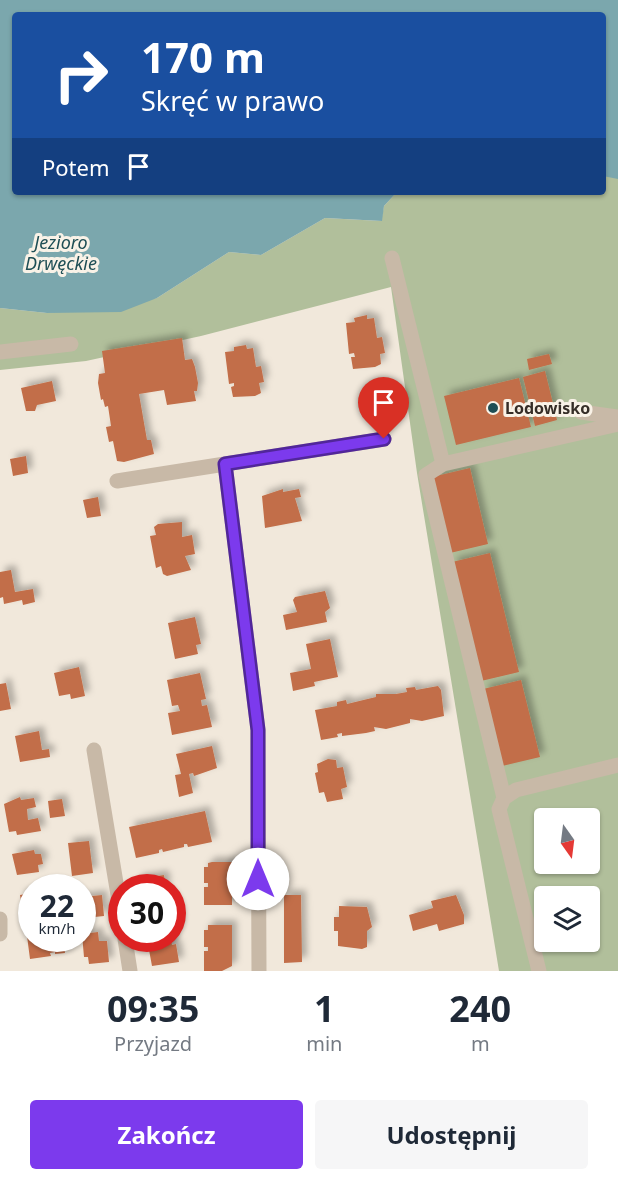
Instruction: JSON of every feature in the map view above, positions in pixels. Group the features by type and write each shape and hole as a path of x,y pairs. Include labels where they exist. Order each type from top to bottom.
{"street":[{"path":"392,258 443,464"},
{"path":"0,352 71,344"},
{"path":"580,412 618,417"},
{"path":"504,798 426,475 443,464 618,424"},
{"path":"117,481 384,439"},
{"path":"225,464 258,730 259,971"},
{"path":"94,750 115,874"},
{"path":"539,971 499,808 504,798 516,790 618,765"},
{"path":"0,919 0,934"},
{"path":"127,952 130,971"}],"green space":[{"path":"0,0 618,0 618,971 499,971 417,473 391,287 201,336 86,361 0,370 0,308 47,313 157,298 229,252 261,255 325,218 381,221 384,206 394,195 606,195 606,12 12,12 12,195 0,219"}],"water":[{"name":"Jezioro Drwęckie","path":"0,0 618,0 618,179 606,177 606,12 12,12 12,195 394,195 384,206 382,221 325,218 261,255 229,252 157,298 121,312 47,313 0,308"}],"building":[{"path":"367,315 367,319 374,318 377,338 382,337 385,353 380,354 381,364 375,367 353,369 351,357 355,357 354,353 349,354 346,323 355,322 354,318"},
{"path":"182,338 185,360 192,359 195,367 198,383 197,391 194,391 196,401 167,405 164,390 139,394 147,440 151,440 154,454 124,462 117,461 113,441 109,442 106,427 111,426 108,406 105,407 103,399 101,400 98,383 99,374 105,373 102,351"},
{"path":"246,345 247,349 253,348 256,367 261,366 264,382 259,383 261,393 255,396 233,397 231,387 234,383 229,384 225,352 234,351 234,347"},
{"path":"549,354 552,364 529,370 527,359"},
{"path":"545,371 557,420 535,426 523,377"},
{"path":"519,378 531,427 456,445 444,396"},
{"path":"52,381 56,401 37,405 35,411 26,411 21,388"},
{"path":"26,456 28,473 13,476 10,459"},
{"path":"470,468 488,544 450,553 432,477"},
{"path":"283,489 283,492 299,489 301,497 295,498 302,521 265,528 262,496"},
{"path":"98,497 101,516 87,518 83,500"},
{"path":"182,522 182,537 192,535 195,554 185,556 191,570 167,576 163,574 161,566 156,568 150,536 156,535 154,527 158,524"},
{"path":"490,553 519,672 481,681 452,562"},
{"path":"11,570 15,592 33,589 35,602 23,605 22,600 4,604 3,597 0,598 0,572"},
{"path":"325,591 330,608 325,612 327,622 286,630 283,615 297,612 293,600 295,597"},
{"path":"195,617 201,644 196,645 198,654 175,659 168,623"},
{"path":"330,639 338,677 314,682 315,686 293,691 290,673 311,669 306,644"},
{"path":"79,667 85,696 71,699 70,694 59,696 54,673"},
{"path":"200,673 206,699 201,700 202,706 207,705 212,727 172,735 168,713 180,711 178,705 172,706 167,680"},
{"path":"521,680 540,757 502,766 483,689"},
{"path":"6,683 11,709 0,711 0,684"},
{"path":"438,686 441,690 444,716 422,721 410,719 410,723 386,729 374,727 375,731 342,736 342,733 337,734 338,737 321,740 315,710 337,706 337,702 346,700 347,704 376,697 376,694 407,692 406,688 415,687 416,690"},
{"path":"39,731 42,750 49,749 50,757 20,762 15,736"},
{"path":"212,746 217,768 194,776 193,773 189,774 193,793 179,797 175,775 181,774 176,754"},
{"path":"328,759 336,760 337,768 343,767 347,787 341,789 343,799 327,802 324,792 319,793 315,773 318,772 317,764"},
{"path":"20,797 21,800 34,798 36,807 27,809 28,820 38,818 41,831 17,835 16,831 9,832 4,804"},
{"path":"62,799 65,816 50,818 48,801"},
{"path":"205,811 212,842 188,847 184,844 184,847 163,852 162,849 159,853 136,858 129,827"},
{"path":"89,841 93,873 72,874 68,843"},
{"path":"34,850 35,854 41,854 43,864 38,865 39,872 17,875 12,854"},
{"path":"232,862 232,905 204,905 204,887 208,887 208,883 204,883 204,867 208,867 208,863"},
{"path":"102,895 104,916 96,917 96,896"},
{"path":"284,895 301,895 302,962 284,963"},
{"path":"456,895 464,915 464,924 439,931 437,924 413,931 409,915 433,908 431,901"},
{"path":"339,906 367,907 372,927 367,931 367,947 362,949 338,946 338,931 334,931 334,917 339,917"},
{"path":"208,925 232,925 232,966 222,971 204,971 204,951 208,951 208,947 204,947 204,930 208,930"},
{"path":"96,932 98,932 99,941 107,941 109,962 89,964 88,957 84,957 84,952 96,952"},
{"path":"29,952 55,952 50,953 51,956 30,959"},
{"path":"149,952 177,952 179,962 152,966"}],"place":[{"name":"Lodowisko","path":"493,408"}],"route":[{"path":"258,879 258,730 225,464 384,439"}]}
